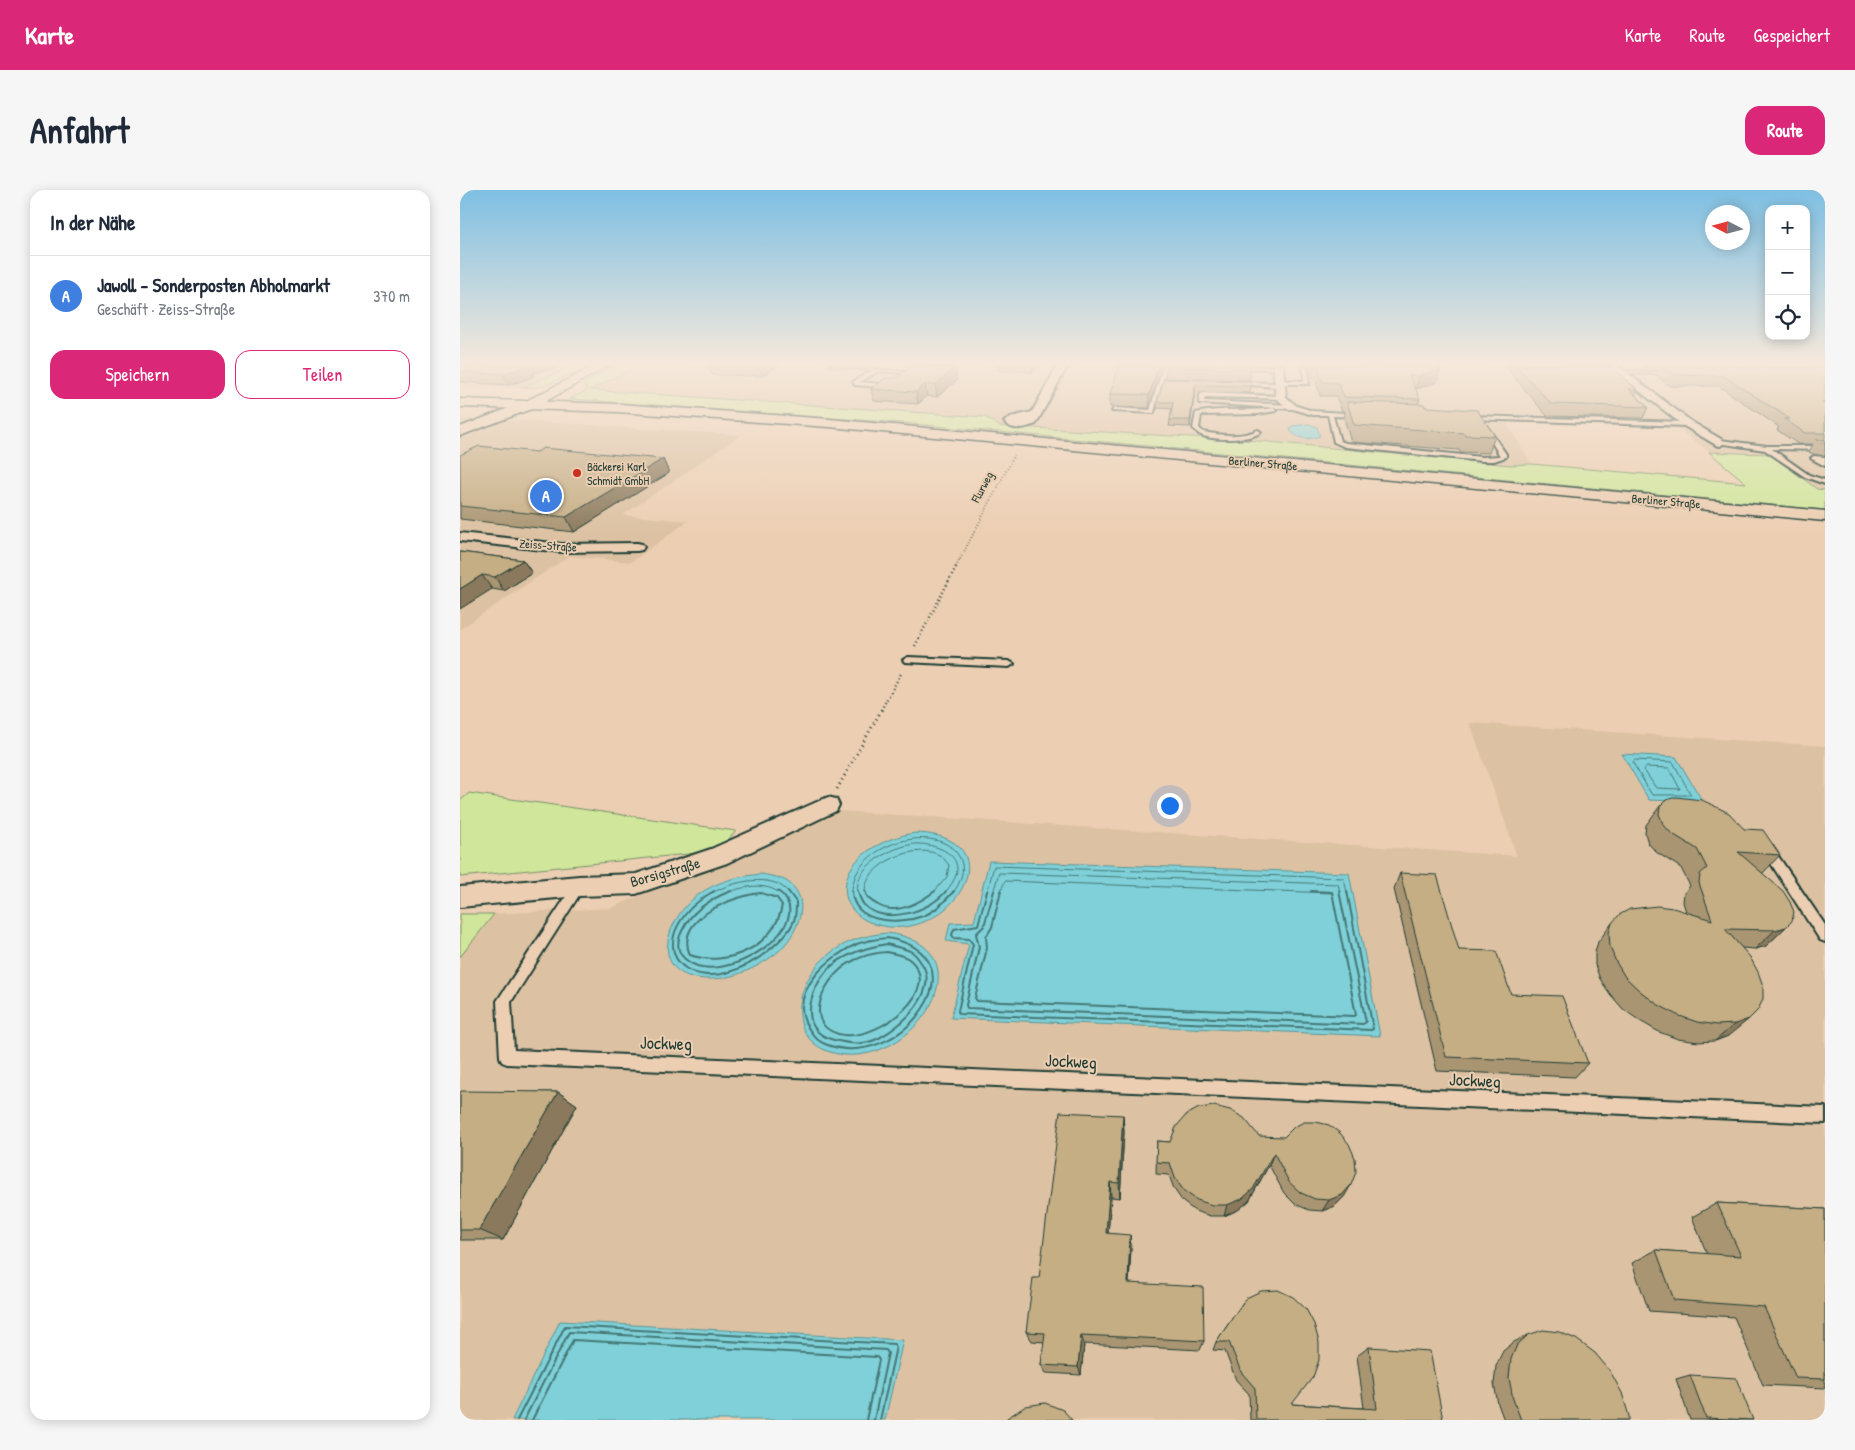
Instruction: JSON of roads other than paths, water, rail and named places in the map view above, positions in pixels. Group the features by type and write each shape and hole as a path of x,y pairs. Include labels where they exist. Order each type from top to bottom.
{"main road":[{"path":"460,431 477,422"},
{"path":"460,431 483,422"},
{"name":"Berliner Straße","path":"825,422 923,430 1825,516"}],"street":[{"path":"1688,424 1720,442"},
{"name":"Zeiss-Straße","path":"460,537 562,548 637,547"},
{"name":"Borsigstraße","path":"460,896 580,886 636,884 719,856 828,806"}],"lane":[{"path":"1197,422 1196,428 1201,434 1244,438 1254,436 1258,432"},
{"path":"1332,422 1337,442 1345,446 1482,459 1503,457 1503,454 1482,422"},
{"path":"1621,422 1688,424"},
{"path":"1720,442 1767,448 1825,448"},
{"path":"1767,448 1807,476 1825,482"},
{"path":"1825,459 1814,458 1825,464"},
{"path":"908,660 1009,664"},
{"path":"1774,859 1825,936"},
{"name":"Jockweg","path":"580,886 504,1001 507,1057 1825,1115"}],"water":[{"path":"1309,424 1317,427 1320,436 1304,438 1296,436 1290,430 1292,426"},
{"path":"1622,754 1676,757 1703,802 1649,800"},
{"path":"915,833 946,838 963,851 968,869 962,888 948,906 928,920 903,927 875,924 865,920 856,914 846,896 846,883 850,871 857,860 867,852 891,839"},
{"path":"989,861 1349,873 1380,1036 951,1018 969,944 946,941 950,923 974,922"},
{"path":"762,874 788,882 796,889 800,898 800,917 792,936 786,944 764,962 728,977 709,979 690,976 677,970 670,960 668,947 670,933 686,906 705,890 721,883 745,876"},
{"path":"887,933 917,942 934,958 938,978 933,1000 919,1022 899,1040 874,1052 846,1055 826,1051 812,1042 803,1029 800,1015 801,999 806,983 815,968 828,955 841,946 856,939"},
{"path":"560,1321 903,1340 885,1420 512,1420"}],"place":[{"name":"Bäckerei Karl Schmidt GmbH","path":"577,473"},
{"name":"Jawoll - Sonderposten Abholmarkt","path":"546,496"}]}
